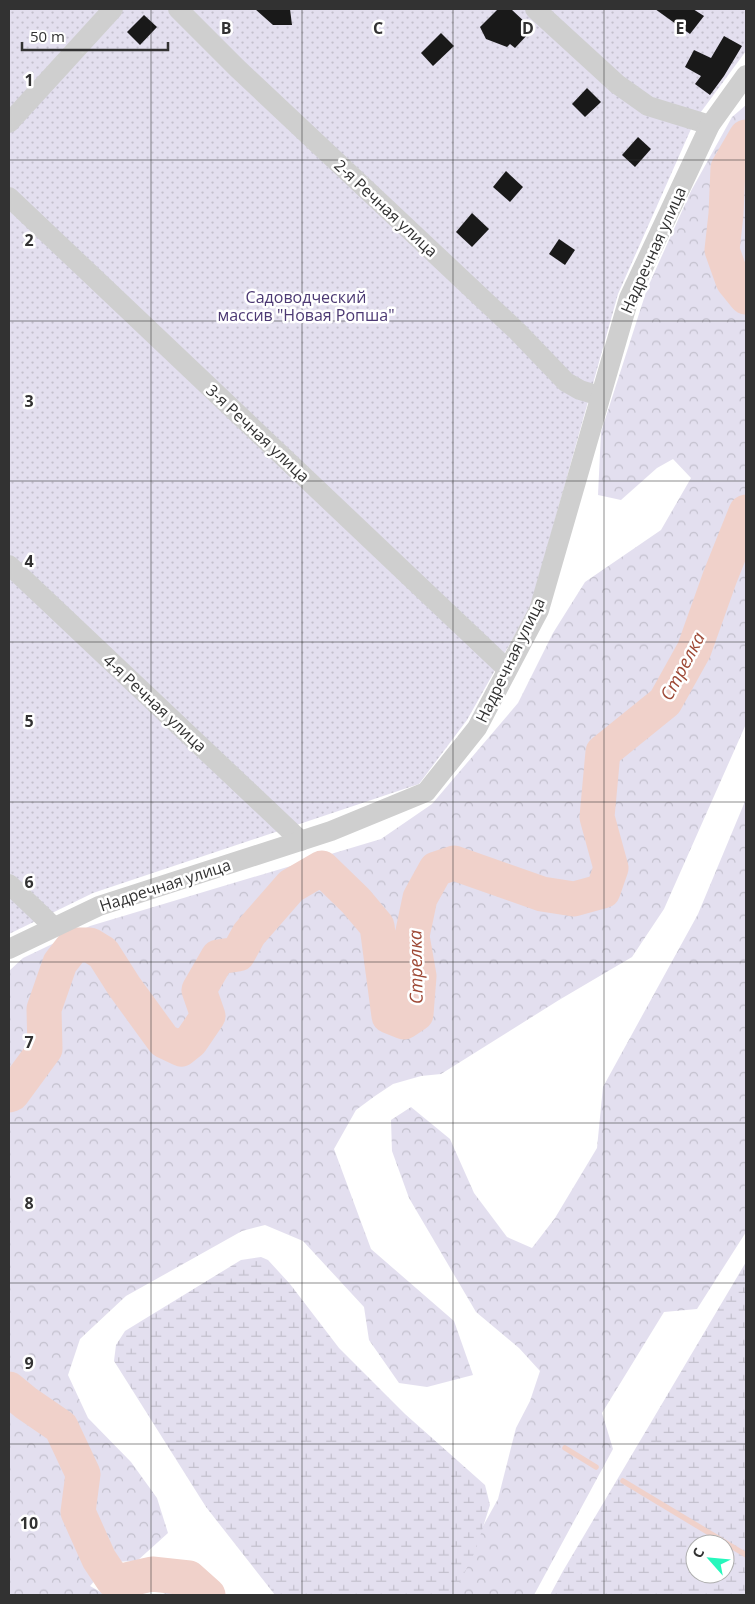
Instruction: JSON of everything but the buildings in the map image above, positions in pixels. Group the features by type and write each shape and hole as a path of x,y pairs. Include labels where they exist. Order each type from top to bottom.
{"street":[{"path":"9,123 113,9"},
{"name":"2-я Речная улица","path":"178,9 237,68 517,331 566,382 580,390 600,396"},
{"path":"535,9 617,84 648,106 710,125"},
{"name":"Надречная улица","path":"9,949 99,906 331,831 426,792 477,728 539,610 629,298 710,125 746,75"},
{"name":"3-я Речная улица","path":"9,197 507,670"},
{"name":"4-я Речная улица","path":"9,565 301,841"},
{"path":"9,884 54,927"}],"green space":[{"name":"Садоводческий массив \"Новая Ропша\"","path":"9,9 746,9 746,51 695,120 618,294 531,606 467,720 419,784 93,893 9,934"},
{"path":"746,105 746,724 664,909 632,957 441,1074 421,1076 393,1084 356,1110 334,1149 371,1249 454,1321 473,1375 427,1387 399,1383 369,1340 364,1307 303,1241 265,1225 242,1231 126,1296 80,1339 68,1375 88,1418 131,1462 157,1498 168,1533 137,1561 111,1562 90,1586 106,1595 9,1595 9,971 23,958 90,926 381,839 432,804 518,703 553,633 585,582 661,530 691,478 673,459 657,468 621,500 598,495 601,432 647,289 691,191 732,117"},
{"path":"746,799 746,1232 697,1309 664,1312 602,1413 613,1449 534,1595 449,1595 451,1584 498,1499 516,1428 530,1401 540,1371 519,1348 476,1312 409,1198 392,1151 391,1120 411,1107 450,1139 474,1193 507,1237 532,1248 555,1218 597,1148 603,1087 698,914"},
{"path":"261,1257 268,1260 290,1284 339,1348 405,1414 485,1485 490,1505 475,1552 453,1595 275,1595 206,1507 114,1361 116,1345 125,1331 241,1260"},
{"path":"746,1262 746,1595 550,1595 563,1571"},
{"path":"183,1587 217,1595 160,1595"}],"waterway":[{"name":"Стрелка","path":"746,137 728,168 722,250 733,281 746,297"},
{"name":"Стрелка","path":"9,1095 12,1094 45,1049 44,1009 60,963 74,945 90,945 103,953 124,986 164,1041 181,1049 191,1041 208,1016 199,990 218,957 238,954 249,934 291,886 322,868 356,901 377,926 389,1016 404,1022 416,1014 419,976 412,936 420,898 436,869 454,863 542,894 574,899 603,891 611,868 597,817 603,752 665,702 694,650 746,512"},
{"name":"Стрелка","path":"9,1389 61,1427 83,1474 78,1512 99,1559 113,1580 121,1581 152,1574 189,1578 208,1595"},
{"path":"565,1448 596,1467"},
{"path":"623,1481 746,1555"}]}
